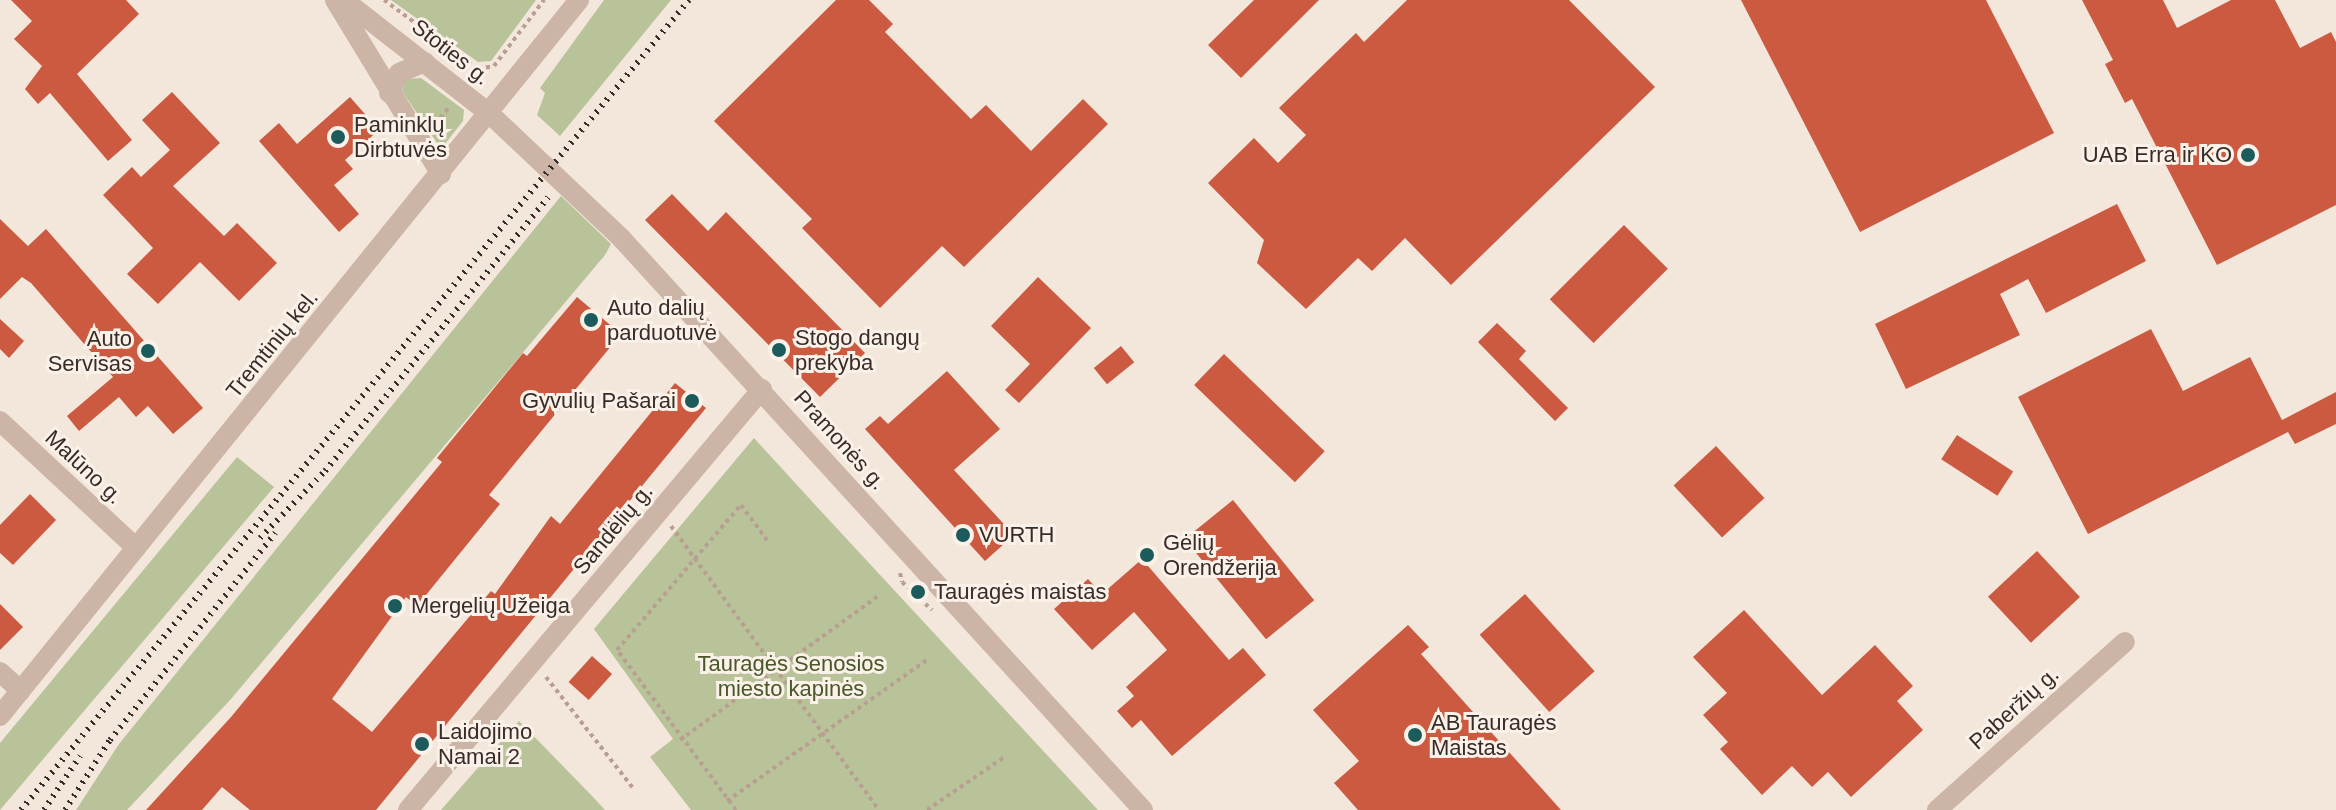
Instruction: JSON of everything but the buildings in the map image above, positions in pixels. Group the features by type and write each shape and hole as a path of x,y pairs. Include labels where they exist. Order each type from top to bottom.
{"street":[{"path":"335,0 441,174"},
{"name":"Stoties g.","path":"344,0 490,114"},
{"name":"Tremtinių kel.","path":"0,716 490,114 579,0"},
{"path":"389,93 399,73 425,62"},
{"name":"Pramonės g.","path":"490,114 612,229 762,389 1143,810"},
{"name":"Sandėlių g.","path":"408,810 762,389"},
{"name":"Malūno g.","path":"0,421 136,548"},
{"name":"Paberžių g.","path":"1937,810 2125,642"},
{"path":"0,672 21,691"}],"path":[{"path":"384,0 478,69 494,66 544,0"},
{"path":"736,810 680,740 617,650 741,505 767,540"},
{"path":"660,511 879,810"},
{"path":"680,740 881,594"},
{"path":"727,801 928,659"},
{"path":"533,661 633,788"},
{"path":"927,810 1006,756"}],"green space":[{"path":"391,0 536,0 491,61 478,62"},
{"path":"604,0 671,0 560,136 537,115 545,93 540,88"},
{"path":"421,78 464,110 463,121 441,149 402,91 406,79"},
{"path":"561,196 611,244 605,255 231,699 127,810 76,810 119,744"},
{"name":"Tauragės Senosios miesto kapinės","path":"754,438 1098,810 691,810 650,757 673,739 594,629"},
{"path":"237,457 274,487 0,810 0,743"},
{"path":"519,721 594,798 605,810 441,810"}],"railway":[{"path":"21,810 689,0"},
{"path":"260,538 325,471 548,198"},
{"path":"65,810 110,740 275,533"},
{"path":"44,810 80,756"}],"place":[{"name":"Paminklų Dirbtuvės","path":"338,137"},
{"name":"UAB Erra ir KO","path":"2248,155"},
{"name":"Auto dalių parduotuvė","path":"591,320"},
{"name":"Stogo dangų prekyba","path":"779,350"},
{"name":"Auto Servisas","path":"148,351"},
{"name":"Gyvulių Pašarai","path":"692,401"},
{"name":"VURTH","path":"963,535"},
{"name":"Gėlių Orendžerija","path":"1147,555"},
{"name":"Tauragės maistas","path":"918,592"},
{"name":"Mergelių Užeiga","path":"395,606"},
{"name":"AB Tauragės Maistas","path":"1415,735"},
{"name":"Laidojimo Namai 2","path":"422,744"}]}
